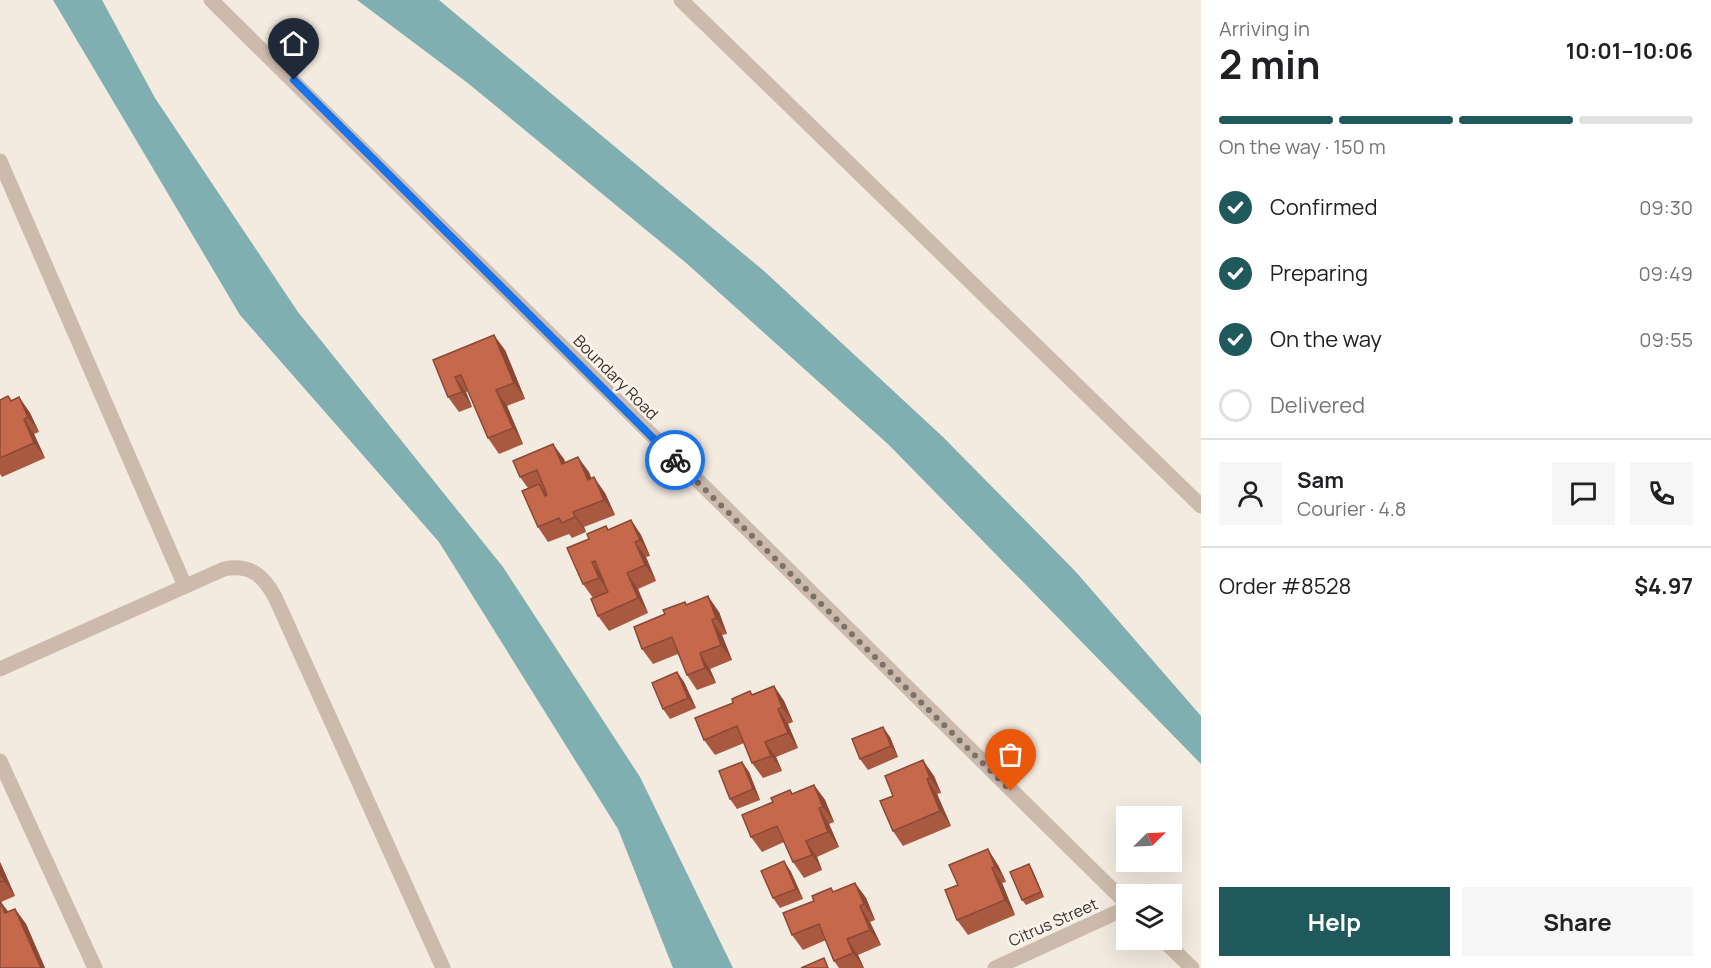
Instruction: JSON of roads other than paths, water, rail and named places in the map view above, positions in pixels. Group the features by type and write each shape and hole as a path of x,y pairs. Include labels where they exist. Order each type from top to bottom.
{"street":[{"name":"Boundary Road","path":"211,0 1116,893"},
{"path":"681,0 1201,506"},
{"path":"0,161 185,586"},
{"path":"0,669 224,568 236,566 248,568 267,583 443,968"},
{"path":"0,761 95,968"},
{"name":"Citrus Street","path":"995,968 1116,913"},
{"path":"1173,950 1192,968"}],"water":[{"path":"53,0 102,0 155,98 298,312 503,567 640,777 733,968 673,968 618,829 439,542 240,315"},
{"path":"357,0 439,0 764,271 943,437 1076,572 1201,716 1201,764 889,445 685,262 469,84"}]}
